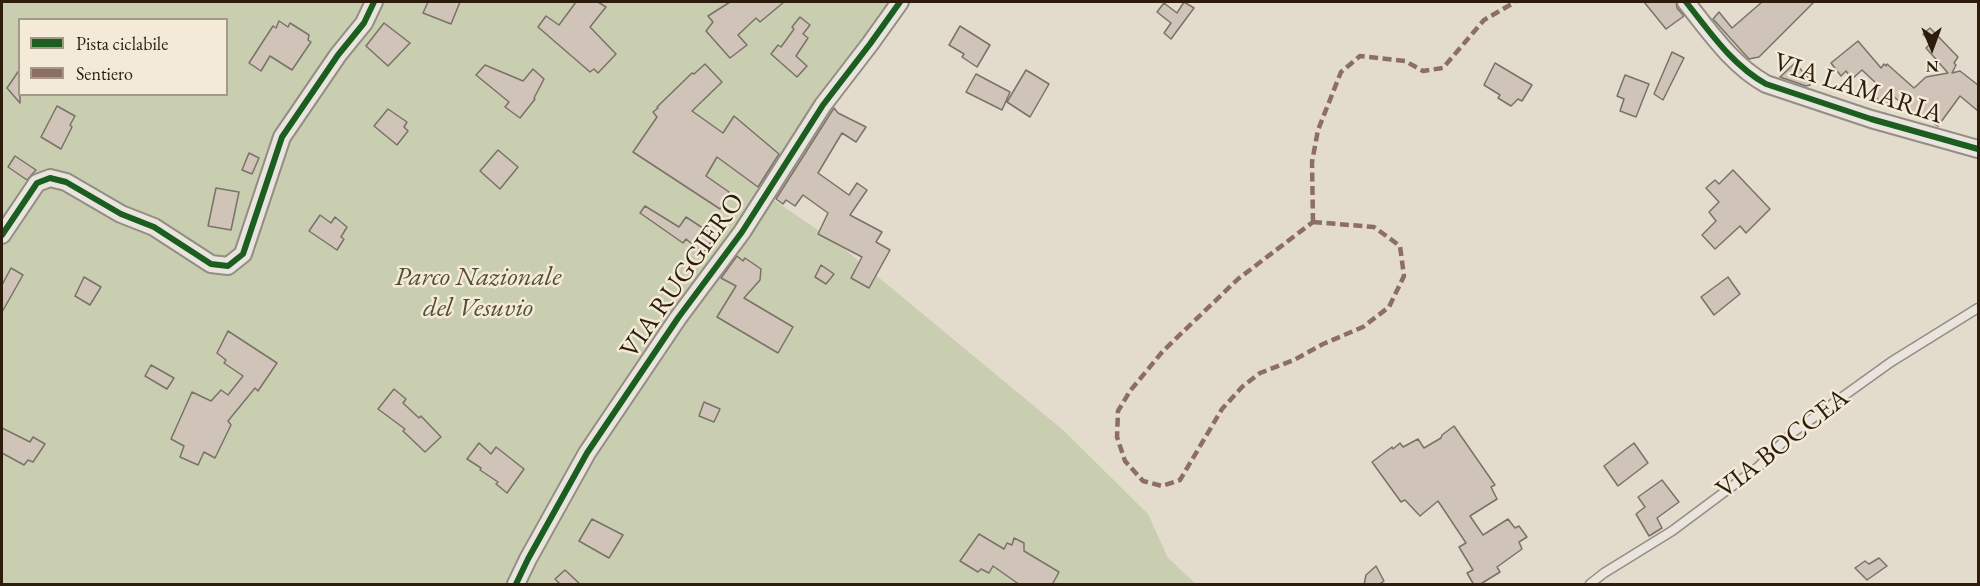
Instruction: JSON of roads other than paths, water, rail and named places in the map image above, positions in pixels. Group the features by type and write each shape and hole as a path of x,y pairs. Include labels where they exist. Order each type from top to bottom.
{"street":[{"path":"2,235 37,183 50,178 66,182 121,214 154,227 211,264 228,266 243,254 282,137 338,55 364,23 374,2"},
{"name":"VIA RUGGIERO","path":"516,585 587,453 678,318 742,232 823,105 900,2"},
{"name":"VIA LAMARIA","path":"1686,2 1721,47 1752,76 1766,84 1871,119 1978,149"}],"lane":[{"name":"VIA BOCCEA","path":"1590,585 1604,573 1672,531 1758,467 1792,433 1891,362 1978,308"}],"park label":[{"name":"Parco Nazionale del Vesuvio","path":"478,294"}]}
